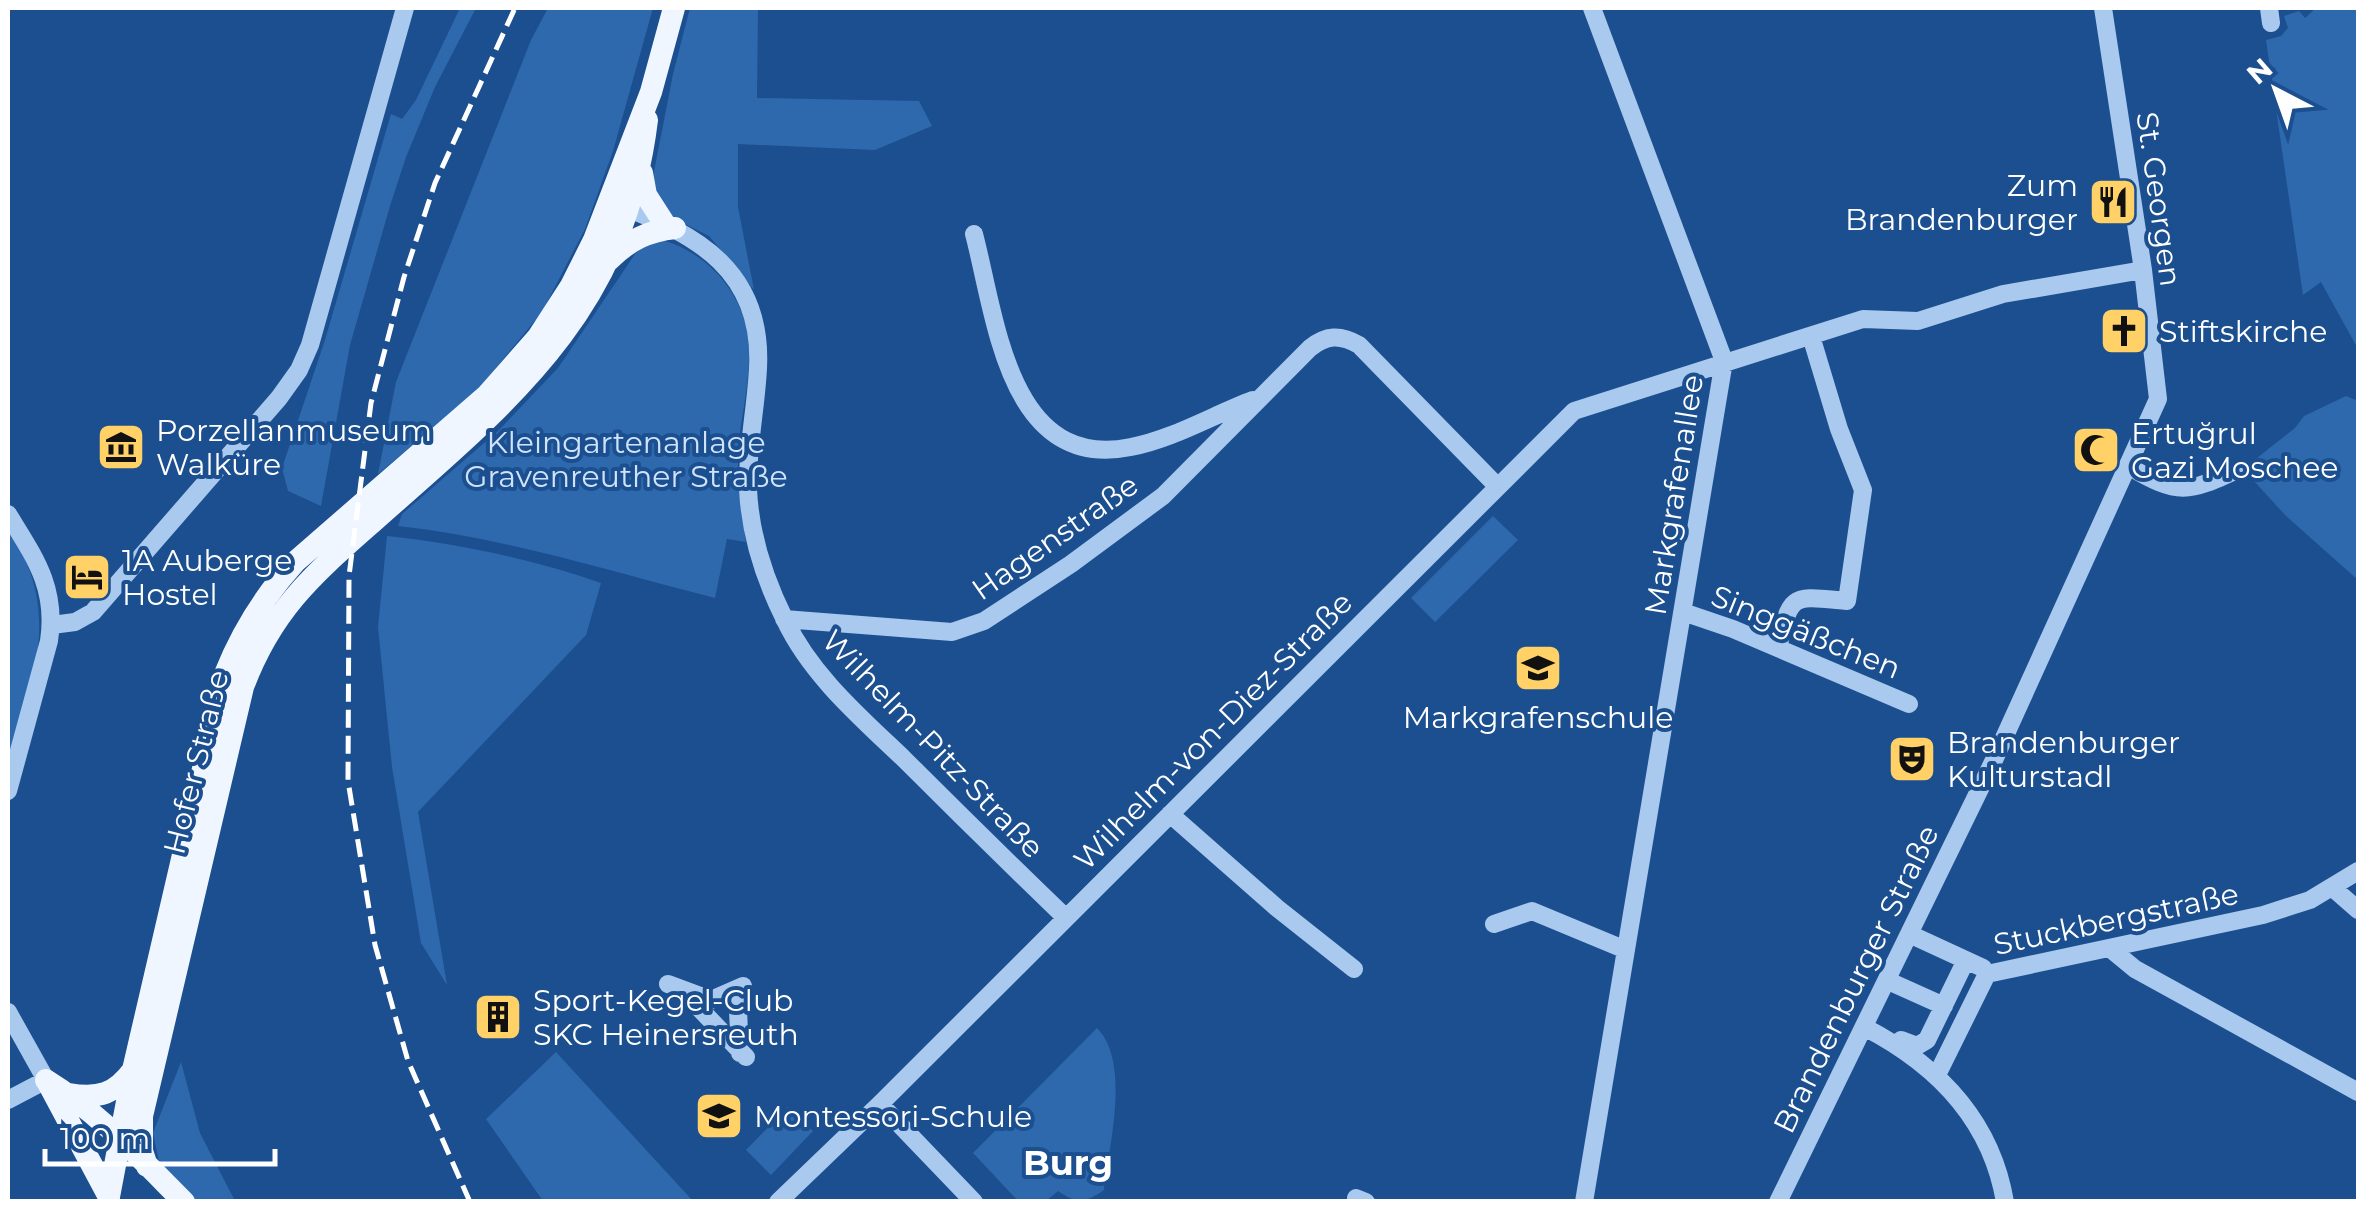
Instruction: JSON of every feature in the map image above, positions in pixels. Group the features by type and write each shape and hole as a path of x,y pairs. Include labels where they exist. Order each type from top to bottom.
{"main road":[{"name":"Hofer Straße","path":"148,1166 142,1151 142,1116 243,687 261,644 284,606 308,580 492,417 548,357 584,304 607,262 618,205 674,8"},
{"name":"Hofer Straße","path":"109,1200 133,1070 224,674 238,640 268,592 295,562 488,394 538,337 642,158 651,92"},
{"path":"607,262 635,238 670,226 646,195 642,158"},
{"path":"69,1094 100,1096 110,1092 133,1070"},
{"path":"46,1080 99,1120 184,1202"},
{"path":"46,1080 109,1200"},
{"path":"72,1128 86,1118 99,1120"}],"street":[{"path":"52,625 75,622 93,612 298,370 310,344 405,8"},
{"name":"Markgrafenallee","path":"1584,1202 1724,362 1592,8"},
{"name":"St. Georgen","path":"2102,8 2158,399"},
{"name":"Wilhelm-Pitz-Straße","path":"618,205 670,226 716,255 734,277 756,324 758,366 748,492 756,544 784,619 813,665 845,702 1066,918"},
{"name":"Hagenstraße","path":"974,234 1012,377 1028,409 1055,435 1089,447 1131,447 1258,398"},
{"name":"Wilhelm-von-Diez-Straße","path":"778,1202 1574,411 1863,319 1918,320 2003,294 2142,270"},
{"name":"Hagenstraße","path":"784,619 952,632 984,621 1148,508 1316,343 1332,336 1347,338 1358,345 1498,487"},
{"path":"1778,648 1787,610 1794,601 1807,597 1847,601 1863,490 1811,336"},
{"name":"Brandenburger Straße","path":"1778,1202 1872,1027 2158,399"},
{"path":"2128,466 2180,490 2196,488 2239,469"},
{"path":"8,514 48,585 52,625 8,791"},
{"name":"Singgäßchen","path":"1683,612 1733,628 1908,704"},
{"path":"1170,814 1354,969"},
{"name":"Stuckbergstraße","path":"1937,1074 1987,974 2262,915 2334,888 2358,871"},
{"path":"2334,888 2358,910"},
{"path":"1494,924 1532,911 1626,950"},
{"path":"1918,938 1976,965"},
{"path":"2112,950 2135,969 2358,1092"},
{"path":"1872,1027 1922,1045 1944,1006 1976,965 2008,958"},
{"path":"668,984 701,996 711,1000 740,987 742,1056 699,1008 701,996"},
{"path":"1896,984 1944,1006"},
{"path":"8,1012 46,1080 8,1100"},
{"path":"1872,1027 1937,1074 1984,1138 1998,1166 2006,1202"},
{"path":"880,1104 974,1202"}],"green space":[{"path":"460,8 476,8 435,87 390,206 350,345 321,506 288,491 282,468 325,340 391,114 402,119 416,100"},
{"path":"548,8 653,8 613,151 585,229 542,312 476,392 378,474 396,382 531,40"},
{"path":"690,8 758,8 757,98 919,101 932,126 875,150 738,144 738,207 754,290 709,236 673,218 651,187"},
{"path":"2316,8 2358,8 2358,349 2321,282 2303,295 2266,40 2281,36 2288,28 2284,16 2299,11 2305,18"},
{"name":"Kleingartenanlage Gravenreuther Straße","path":"658,239 709,265 733,294 747,330 748,373 738,468 746,542 727,539 715,598 518,547 398,526 402,514 498,431 558,368 635,254 646,243"},
{"path":"2346,396 2358,401 2358,580 2285,515 2243,469 2295,428 2304,416"},
{"path":"1493,516 1518,540 1435,622 1411,598"},
{"path":"8,530 25,560 39,619 33,677 8,769"},
{"path":"387,536 496,554 601,583 586,635 418,812 447,985 421,943 392,767 378,627"},
{"path":"1097,1028 1113,1061 1115,1083 1104,1190 1081,1200 1058,1191 1046,1201 1018,1201 973,1153"},
{"path":"556,1052 693,1201 543,1201 486,1119"},
{"path":"181,1062 200,1133 235,1201 193,1201 161,1171 153,1133"},
{"path":"788,1107 813,1131 771,1175 746,1150"}],"railway":[{"path":"470,1202 408,1061 375,945 348,781 349,576 371,403 404,277 435,183 515,8"}],"place":[{"name":"Zum Brandenburger","path":"2113,202"},
{"name":"Stiftskirche","path":"2124,331"},
{"name":"Porzellanmuseum Walküre","path":"121,447"},
{"name":"Ertuğrul Gazi Moschee","path":"2096,450"},
{"name":"1A Auberge Hostel","path":"87,577"},
{"name":"Markgrafenschule","path":"1538,668"},
{"name":"Brandenburger Kulturstadl","path":"1912,759"},
{"name":"Sport-Kegel-Club SKC Heinersreuth","path":"498,1017"},
{"name":"Montessori-Schule","path":"719,1116"}],"district":[{"name":"Burg","path":"1068,1162"}]}
